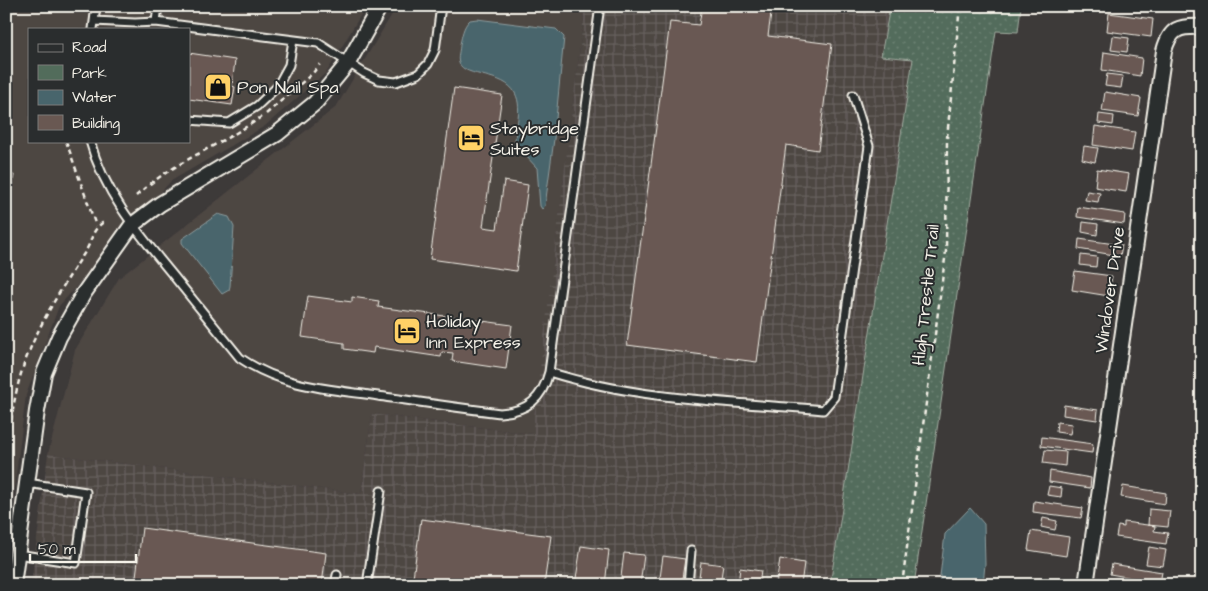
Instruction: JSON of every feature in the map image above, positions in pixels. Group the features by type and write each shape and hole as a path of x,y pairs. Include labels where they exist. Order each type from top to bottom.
{"street":[{"path":"13,585 36,411 44,373 59,337 84,293 132,225 160,204 277,134 314,102 348,63 380,6"},
{"name":"Windover Drive","path":"1086,585 1164,51 1168,38 1175,30 1202,27"}],"lane":[{"path":"93,28 96,6"},
{"path":"156,22 158,6"},
{"path":"94,21 156,22 318,43 348,63 379,80 396,82 418,74 428,64 434,50 441,6"},
{"path":"90,142 95,160 107,185 132,225 240,358 258,370 274,377 316,387 500,413 522,410 541,395 549,372 600,6"},
{"path":"190,120 229,123 257,106 277,88 288,65 293,40"},
{"path":"549,372 569,378 656,395 823,410 834,397 869,146 853,95"},
{"path":"17,554 76,563 86,492 27,483"},
{"path":"367,585 381,490"},
{"path":"688,585 692,551"},
{"path":"335,585 337,575"}],"path":[{"name":"High Trestle Trail","path":"902,585 946,251 947,138 960,6"},
{"path":"66,142 96,226"},
{"path":"6,456 14,404 25,360 50,307 86,250 96,226 105,220"}],"shaded area":[{"path":"6,6 366,6 327,72 265,126 171,181 59,306 26,395 6,554"},
{"path":"397,6 585,6 533,434 372,414 361,494 48,454 75,350 119,278 336,107"},
{"path":"585,6 890,6 881,56 913,59 830,585 31,585 48,454 361,494 372,414 532,434"}],"green space":[{"path":"890,6 1021,6 1018,32 996,31 914,585 830,585 913,59 881,56"}],"water":[{"path":"477,19 556,29 564,37 554,139 545,206 542,209 540,206 537,168 526,156 515,150 519,107 515,93 510,86 494,78 469,71 459,63 458,56 464,28 470,20"},
{"path":"218,214 229,217 234,227 230,286 229,290 222,294 182,243 182,239"},
{"path":"970,508 984,524 985,564 983,585 939,585 945,534"}],"building":[{"path":"702,6 772,6 768,36 832,44 818,150 786,145 757,362 627,345 670,22 699,25"},
{"path":"1109,13 1153,19 1151,37 1107,31"},
{"path":"1113,36 1129,38 1127,52 1111,50"},
{"path":"1104,52 1142,58 1140,76 1102,70"},
{"path":"190,53 235,60 232,86 235,87 232,105 190,99"},
{"path":"1107,74 1123,76 1121,88 1105,86"},
{"name":"Staybridge Suites","path":"454,88 502,95 483,227 497,229 504,181 528,185 516,271 430,259"},
{"path":"1105,92 1141,98 1138,116 1102,111"},
{"path":"1099,114 1114,116 1113,125 1098,123"},
{"path":"1095,126 1135,132 1132,151 1093,145"},
{"path":"1084,146 1098,148 1095,162 1082,159"},
{"path":"1097,169 1129,174 1126,192 1095,187"},
{"path":"6,174 14,175 6,226"},
{"path":"1087,191 1100,193 1098,202 1085,200"},
{"path":"1078,207 1125,214 1124,224 1077,217"},
{"path":"1083,222 1098,224 1097,235 1082,232"},
{"path":"1079,239 1122,245 1120,256 1078,249"},
{"path":"1081,255 1097,257 1096,267 1080,265"},
{"path":"1075,271 1112,276 1109,296 1072,290"},
{"name":"Holiday Inn Express","path":"308,296 352,302 352,297 379,301 378,307 512,325 506,369 452,361 453,353 442,352 441,357 374,347 373,353 344,349 344,343 302,337"},
{"path":"1064,405 1098,410 1097,420 1063,415"},
{"path":"1057,422 1072,424 1070,434 1056,432"},
{"path":"1042,437 1093,444 1092,453 1041,446"},
{"path":"1045,450 1066,452 1065,466 1043,463"},
{"path":"1050,471 1091,478 1090,488 1049,482"},
{"path":"1049,486 1062,488 1061,497 1047,495"},
{"path":"1123,486 1166,493 1165,504 1121,497"},
{"path":"1034,501 1083,508 1081,518 1033,512"},
{"path":"1149,509 1170,511 1168,527 1148,525"},
{"path":"1043,518 1057,521 1055,530 1041,527"},
{"path":"421,519 551,536 544,585 412,585"},
{"path":"1124,522 1155,526 1154,531 1168,533 1166,544 1116,537 1118,526 1124,527"},
{"path":"142,528 326,553 322,585 135,585"},
{"path":"1031,531 1069,537 1066,556 1028,550"},
{"path":"581,546 609,550 605,585 575,585"},
{"path":"1149,547 1166,550 1163,566 1146,564"},
{"path":"624,553 644,555 640,585 620,585"},
{"path":"663,556 685,559 681,585 659,585"},
{"path":"780,559 804,563 801,585 776,585"},
{"path":"701,562 723,565 720,585 698,585"},
{"path":"1112,564 1162,572 1160,583 1110,574"},
{"path":"740,568 761,571 759,585 738,585"},
{"path":"1019,580 1040,583 1039,585 1018,585"}],"place":[{"name":"Pon Nail Spa","path":"218,87"},
{"name":"Staybridge Suites","path":"471,138"},
{"name":"Holiday Inn Express","path":"407,331"}]}
